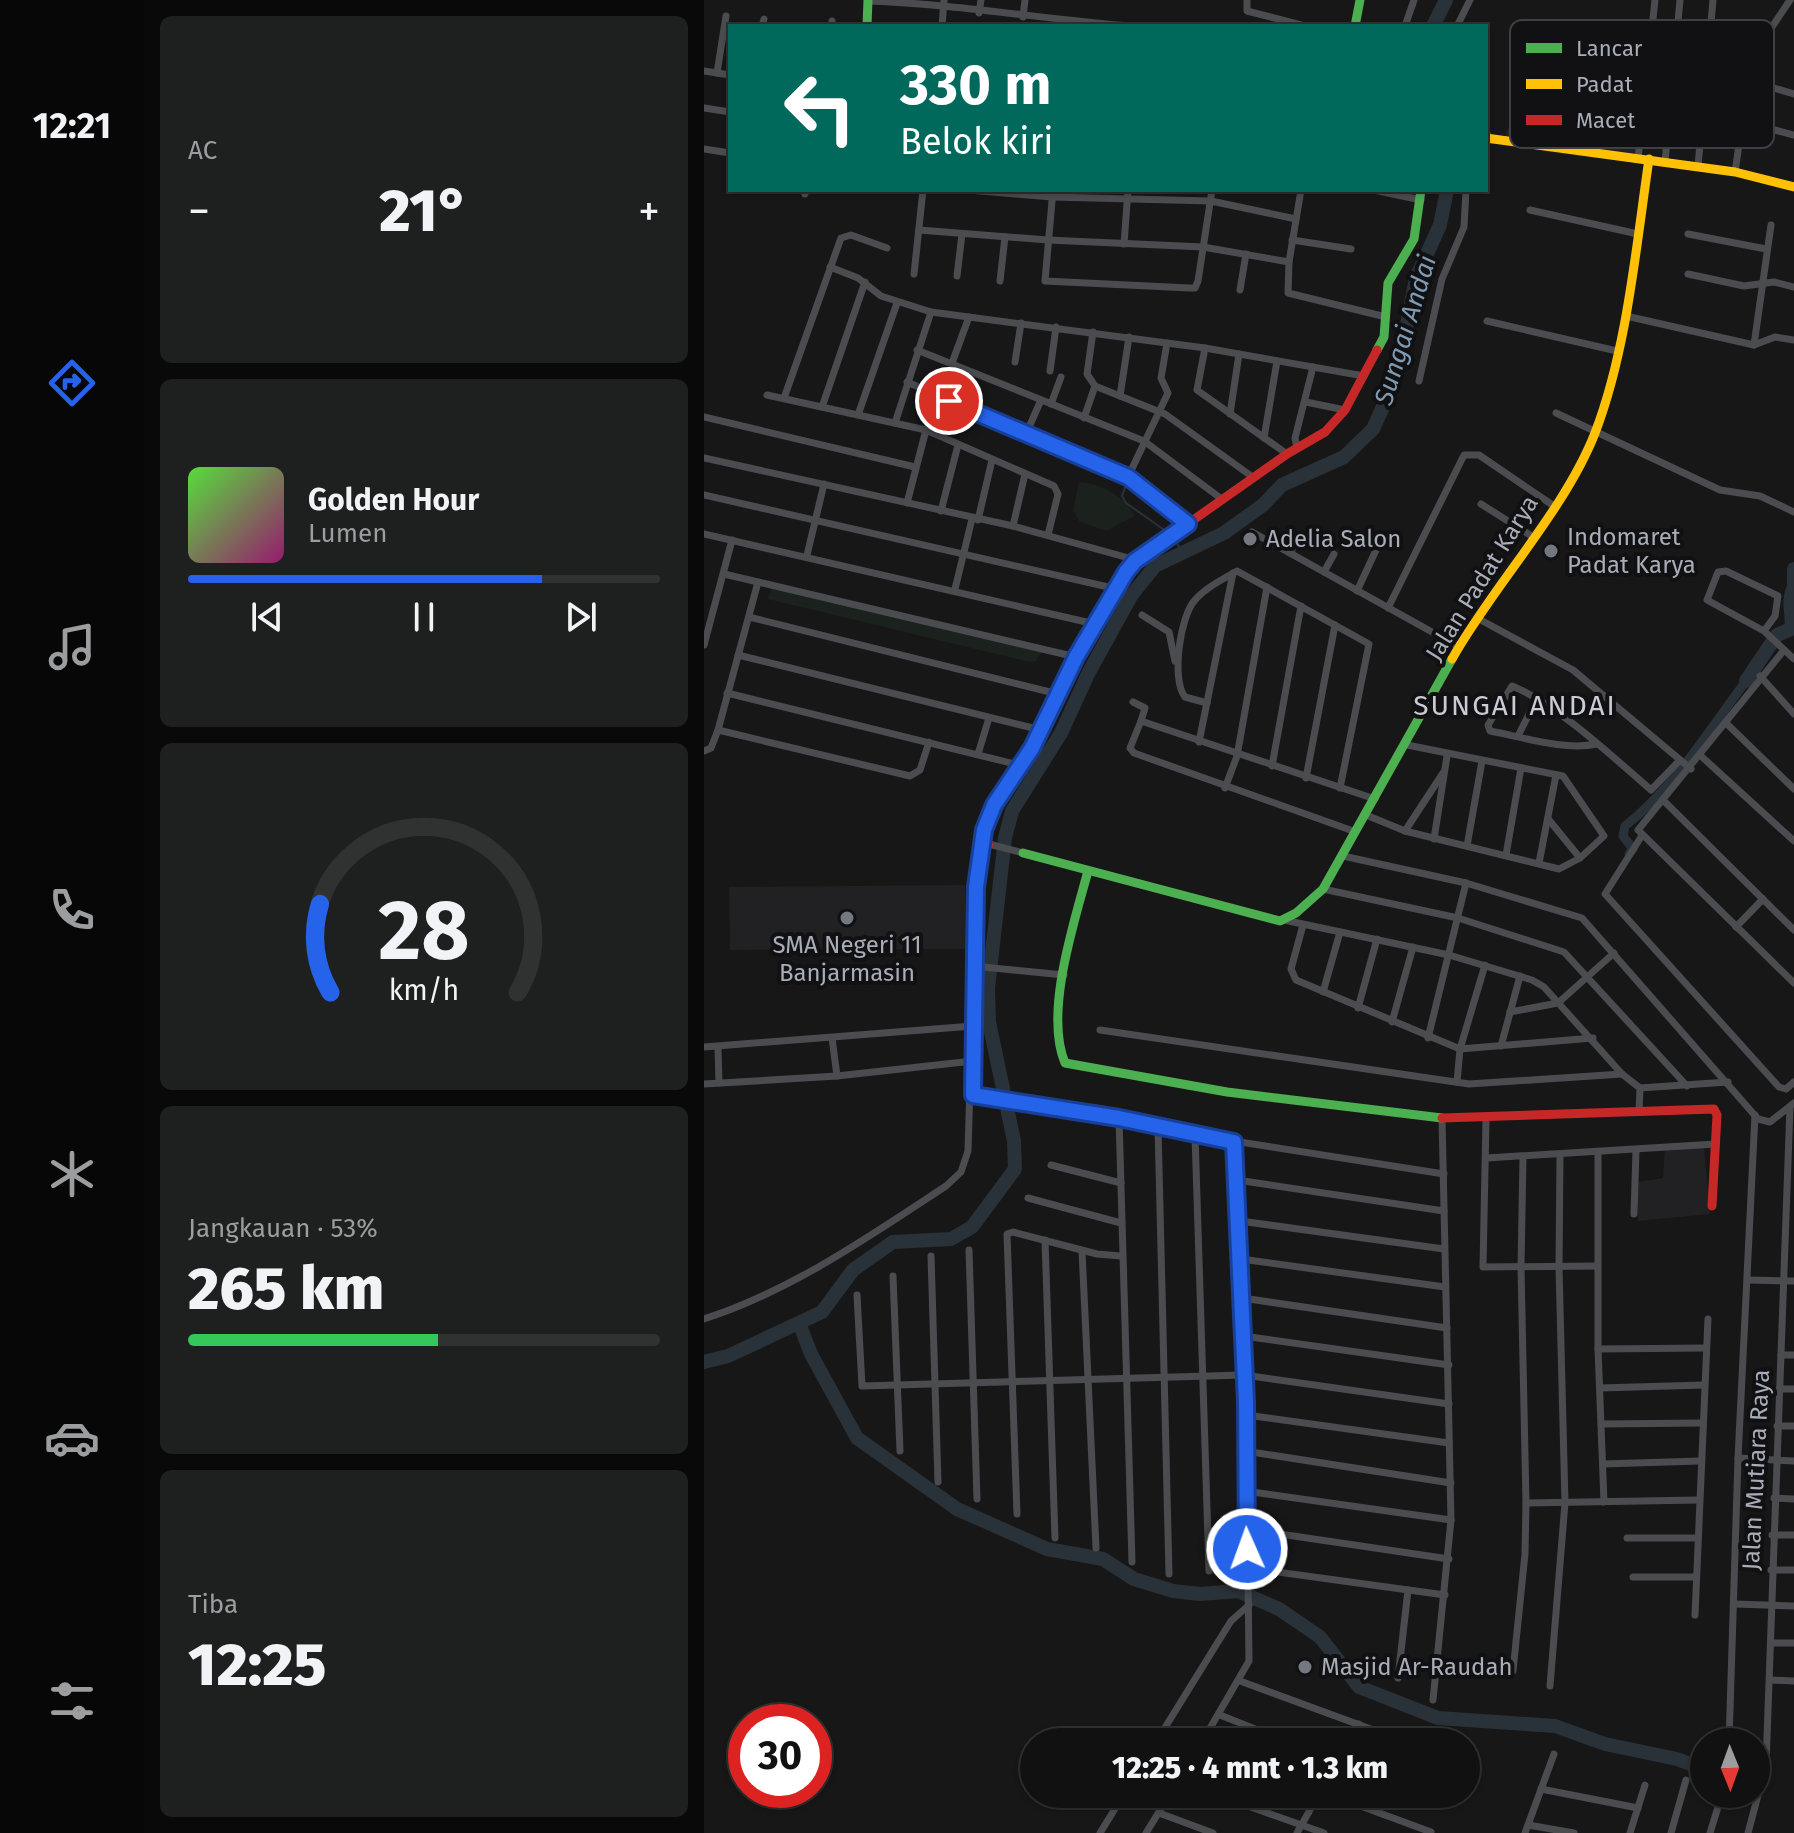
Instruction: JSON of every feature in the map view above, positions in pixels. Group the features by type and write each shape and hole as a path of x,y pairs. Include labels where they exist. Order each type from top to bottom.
{"street":[{"path":"979,13 981,0"},
{"path":"1023,17 1025,0"},
{"path":"1247,0 1247,11 1297,24"},
{"path":"1355,24 1360,0"},
{"path":"1406,24 1414,0"},
{"path":"1458,24 1470,0"},
{"path":"1654,20 1655,0"},
{"path":"1678,20 1680,0"},
{"path":"1711,20 1713,0"},
{"path":"1774,26 1790,0"},
{"path":"867,24 868,1 944,4 979,13 1066,24"},
{"path":"942,24 944,4"},
{"path":"717,73 726,16"},
{"path":"704,71 728,75"},
{"path":"1774,88 1794,94"},
{"path":"704,108 728,112"},
{"path":"1774,130 1794,135"},
{"path":"1488,138 1510,141"},
{"path":"1562,148 1735,172 1794,187"},
{"path":"1644,159 1645,148"},
{"path":"1665,162 1666,148"},
{"path":"1698,166 1700,148"},
{"path":"1735,172 1739,148"},
{"path":"704,149 728,153"},
{"name":"Jalan Padat Karya","path":"1284,920 1323,889 1407,745 1459,647 1530,535 1577,469 1595,432 1626,316 1638,234 1644,159"},
{"path":"914,274 923,192"},
{"path":"1010,192 1127,194 1211,201 1296,219"},
{"path":"1052,194 1044,278 1047,282 1189,288 1197,285 1212,192"},
{"path":"1301,192 1289,262 1288,293 1386,317"},
{"path":"704,1319 751,1301 811,1271 954,1179 968,1151 973,1095 973,966 985,843 994,805 1041,730 1095,624 1136,560 1287,454 1325,432 1345,410 1384,337 1388,283 1414,239 1421,195 1393,192"},
{"path":"1419,381 1442,279 1464,227 1466,192"},
{"path":"1124,244 1127,194"},
{"path":"1530,210 1638,234"},
{"path":"1754,345 1771,225"},
{"path":"919,230 1203,247 1289,262"},
{"path":"957,276 962,234"},
{"path":"1688,234 1766,249"},
{"path":"784,398 844,235 887,248"},
{"path":"1000,281 1005,237"},
{"path":"1292,240 1351,249"},
{"path":"1240,290 1246,254"},
{"path":"830,267 865,282 877,294 897,303 931,312 1205,348 1364,376"},
{"path":"1688,274 1744,286 1764,283 1794,287"},
{"path":"822,407 865,282"},
{"path":"858,415 897,303"},
{"path":"895,423 931,312"},
{"path":"1626,316 1754,345 1775,337 1794,340"},
{"path":"952,363 969,317"},
{"path":"1487,321 1617,351"},
{"path":"1015,362 1021,323"},
{"path":"1050,371 1056,327"},
{"path":"1093,332 1087,374 1095,386 1162,412 1254,478"},
{"path":"1120,396 1129,337"},
{"path":"1129,477 1162,412 1168,393 1161,378 1167,343"},
{"path":"1205,348 1197,390 1287,454"},
{"path":"917,350 1145,442 1223,500"},
{"path":"1230,414 1239,354"},
{"path":"1264,438 1277,361"},
{"path":"1297,448 1295,438 1313,367"},
{"path":"1051,404 1061,377"},
{"path":"907,382 1129,477 1188,524"},
{"path":"1084,418 1095,386"},
{"path":"767,395 926,430 1025,474 1059,491 1048,535"},
{"path":"1026,434 1041,400"},
{"path":"1306,402 1345,410"},
{"path":"1556,413 1720,490 1760,496 1794,512"},
{"path":"704,417 915,467"},
{"path":"907,503 926,430"},
{"path":"941,511 958,445"},
{"path":"1388,608 1464,455 1479,455 1551,504"},
{"path":"704,458 1013,526 1136,560"},
{"path":"955,589 992,460"},
{"path":"1013,526 1025,474"},
{"path":"807,555 824,484"},
{"path":"704,495 1117,589"},
{"path":"1481,504 1530,535"},
{"path":"1252,532 1459,647"},
{"path":"704,534 955,589 1095,624"},
{"path":"1290,553 1301,534"},
{"path":"704,645 732,540"},
{"path":"1357,591 1377,548"},
{"path":"1324,572 1334,554"},
{"path":"1176,667 1192,602 1240,570 1369,644 1340,788"},
{"path":"1766,635 1775,616 1778,596 1726,571 1718,572 1707,600 1766,635 1794,659"},
{"path":"1199,742 1233,573"},
{"path":"724,574 1076,657"},
{"path":"704,751 711,748 718,730 758,582"},
{"path":"1225,788 1237,756 1267,587"},
{"path":"1272,766 1301,606"},
{"path":"1142,615 1169,632 1182,695 1207,703"},
{"path":"749,617 1058,694"},
{"path":"1477,618 1573,670 1685,764"},
{"path":"1306,778 1335,625"},
{"path":"1597,744 1583,747 1518,736 1490,731 1488,725 1508,687 1536,700 1597,744 1653,791 1685,764 1701,756 1781,647"},
{"path":"738,655 1041,730"},
{"path":"1760,676 1794,714"},
{"path":"727,693 1019,765"},
{"path":"1518,736 1536,700"},
{"path":"1133,702 1145,708 1131,752 1225,788 1356,832"},
{"path":"978,754 989,718"},
{"path":"1141,721 1237,756 1375,799"},
{"path":"1726,723 1794,789"},
{"path":"718,730 910,776 920,770 929,742"},
{"path":"1366,815 1405,831 1559,869 1580,858 1600,841 1603,831 1568,780 1407,745"},
{"path":"1434,839 1447,756"},
{"path":"1701,756 1794,841"},
{"path":"1467,846 1482,761"},
{"path":"1685,764 1664,801 1638,828 1641,837 1794,983"},
{"path":"1506,855 1521,768"},
{"path":"1405,831 1444,771"},
{"path":"1539,863 1556,775"},
{"path":"1664,801 1794,930"},
{"path":"1549,820 1580,858"},
{"path":"1641,837 1605,894 1780,1088 1786,1089 1794,1082"},
{"path":"985,843 1303,925 1449,955 1520,976 1538,983 1593,1038 1622,1074 1640,1088 1729,1082"},
{"path":"1343,856 1466,883 1576,915 1614,953 1755,1115 1766,1124 1792,1105"},
{"path":"1088,871 1064,975 1058,1049 1062,1059 1071,1066 1227,1092 1442,1118 1486,1119 1714,1109 1716,1144 1712,1206"},
{"path":"1428,1038 1466,883"},
{"path":"1323,889 1458,918 1555,948 1589,976 1687,1086"},
{"path":"1736,927 1763,899"},
{"path":"1303,925 1292,974 1296,980 1428,1038 1460,1049 1593,1038"},
{"path":"1323,992 1340,932"},
{"path":"1358,1008 1377,939"},
{"path":"1392,1022 1413,947"},
{"path":"1510,1012 1558,1003 1614,953"},
{"path":"1457,1082 1460,1049 1485,965"},
{"path":"973,966 1064,975"},
{"path":"1501,1046 1520,976"},
{"path":"704,1047 973,1026"},
{"path":"1100,1030 1476,1084 1622,1074"},
{"path":"832,1038 837,1076"},
{"path":"718,1048 719,1083"},
{"path":"704,1084 837,1076 973,1061"},
{"path":"1639,1112 1640,1088"},
{"path":"973,1095 1119,1118 1234,1142 1444,1174"},
{"name":"Jalan Mutiara Raya","path":"1748,1833 1764,1780 1792,1105"},
{"path":"1730,1728 1738,1458 1755,1115"},
{"path":"1119,1118 1132,1562"},
{"path":"1433,1700 1451,1520 1442,1118"},
{"path":"1486,1119 1483,1267 1597,1266"},
{"path":"1158,1127 1169,1574"},
{"path":"1195,1135 1209,1571"},
{"path":"1211,1728 1249,1661 1246,1415 1240,1221 1234,1142"},
{"path":"1486,1158 1716,1144"},
{"path":"1634,1214 1636,1150"},
{"path":"1598,1153 1598,1349 1604,1502"},
{"path":"1550,1686 1565,1503 1559,1267 1560,1155"},
{"path":"1513,1671 1525,1554 1526,1503 1521,1267 1523,1157"},
{"path":"1051,1165 1121,1183"},
{"path":"1237,1180 1444,1211"},
{"path":"1028,1198 1121,1223"},
{"path":"1240,1221 1444,1249"},
{"path":"1017,1514 1007,1234 1013,1232 1082,1251 1121,1256"},
{"path":"1045,1240 1055,1538"},
{"path":"969,1250 977,1499"},
{"path":"1082,1251 1096,1548"},
{"path":"931,1256 938,1482"},
{"path":"1241,1259 1445,1287"},
{"path":"893,1276 900,1451"},
{"path":"1748,1280 1794,1281"},
{"path":"857,1295 860,1385 1244,1375 1449,1404"},
{"path":"1242,1298 1447,1328"},
{"path":"1783,1317 1794,1317"},
{"path":"1695,1615 1708,1319"},
{"path":"1243,1336 1449,1365"},
{"path":"1598,1349 1706,1348"},
{"path":"1781,1355 1794,1355"},
{"path":"1600,1388 1704,1385"},
{"path":"1779,1389 1794,1389"},
{"path":"1246,1415 1449,1443"},
{"path":"1601,1424 1702,1423"},
{"path":"1777,1426 1794,1426"},
{"path":"1245,1451 1451,1483"},
{"path":"1738,1458 1794,1461"},
{"path":"1603,1464 1700,1461"},
{"path":"1245,1491 1451,1520"},
{"path":"1774,1498 1794,1499"},
{"path":"1526,1503 1698,1500"},
{"path":"1247,1529 1449,1559"},
{"path":"1772,1535 1794,1535"},
{"path":"1627,1538 1696,1538"},
{"path":"1771,1570 1794,1570"},
{"path":"1248,1572 1445,1595"},
{"path":"1633,1577 1695,1577"},
{"path":"1398,1678 1408,1590"},
{"path":"1165,1728 1231,1621 1249,1600"},
{"path":"1735,1604 1794,1606"},
{"path":"1771,1643 1794,1643"},
{"path":"1770,1680 1794,1681"},
{"path":"1240,1681 1369,1728"},
{"path":"1220,1715 1253,1728"},
{"path":"1357,1728 1359,1724"},
{"path":"1554,1754 1527,1829 1574,1833"},
{"path":"1671,1833 1686,1780"},
{"path":"1630,1833 1645,1785"},
{"path":"1541,1789 1638,1808"},
{"path":"1103,1832 1116,1808"},
{"path":"1146,1833 1162,1808"},
{"path":"1248,1808 1299,1829 1324,1833"},
{"path":"1299,1829 1311,1808"},
{"path":"1366,1808 1431,1832"},
{"path":"1710,1833 1718,1808"},
{"path":"1159,1813 1213,1833"}],"shaded area":[{"path":"1510,125 1510,147 1506,146 1506,132"},
{"path":"1521,148 1639,148 1639,159 1594,158"},
{"path":"1079,482 1112,492 1135,516 1106,531 1079,521 1073,510"},
{"path":"772,586 1042,652 1036,661 1029,662 768,599"},
{"name":"SMA Negeri 11 Banjarmasin","path":"965,885 966,949 730,950 729,887"},
{"path":"1704,1146 1710,1214 1638,1221 1638,1182 1663,1178 1665,1147"}],"waterway":[{"name":"Sungai Andai","path":"1434,24 1446,0"},
{"name":"Sungai Andai","path":"704,1362 728,1356 822,1312 853,1270 893,1242 951,1239 972,1227 1015,1169 1014,1141 989,1022 988,988 1005,838 1012,811 1061,733 1089,672 1131,596 1155,566 1224,533 1263,505 1282,485 1344,457 1373,429 1397,376 1416,278 1440,225 1447,192"},
{"path":"1127,482 1122,496 1126,503 1170,534"},
{"path":"1174,539 1182,551"},
{"path":"1794,569 1794,587"},
{"path":"1746,681 1777,635 1791,629 1794,587"},
{"path":"1629,854 1633,849 1623,836 1625,826 1675,776 1746,681"},
{"path":"799,1323 811,1354 857,1438 957,1509 1047,1549 1103,1559 1134,1579 1173,1591 1200,1594 1238,1591 1279,1609 1320,1637 1359,1687 1438,1718 1555,1726 1605,1744 1690,1764"}],"traffic: fast":[{"path":"867,24 868,0"},
{"path":"1355,24 1360,0"},
{"path":"1377,350 1384,337 1388,283 1414,239 1421,192"},
{"path":"1023,853 1280,921 1296,913 1323,889 1452,659"},
{"path":"1088,871 1069,941 1059,994 1059,1043 1065,1063 1227,1092 1442,1118"}],"traffic: slow":[{"path":"1488,138 1510,141"},
{"path":"1559,148 1735,172 1794,187"},
{"path":"1452,659 1566,491 1595,433 1623,333 1649,159"}],"traffic: jam":[{"path":"989,844 982,843 994,805 1032,748 1076,657 1135,561 1287,454 1325,432 1345,410 1377,350"},
{"path":"1442,1118 1714,1109 1717,1115 1712,1206"}],"place":[{"name":"Adelia Salon","path":"1250,539"},
{"name":"Indomaret Padat Karya","path":"1551,551"},
{"name":"SMA Negeri 11 Banjarmasin","path":"847,918"},
{"name":"Masjid Ar-Raudah","path":"1305,1667"}],"district":[{"name":"SUNGAI ANDAI","path":"1515,705"}],"route":[{"path":"949,401 1128,477 1159,498 1188,524 1135,561 1126,572 1076,657 1032,748 987,820 976,887 973,1095 1119,1118 1234,1142 1246,1402 1247,1549"}]}
